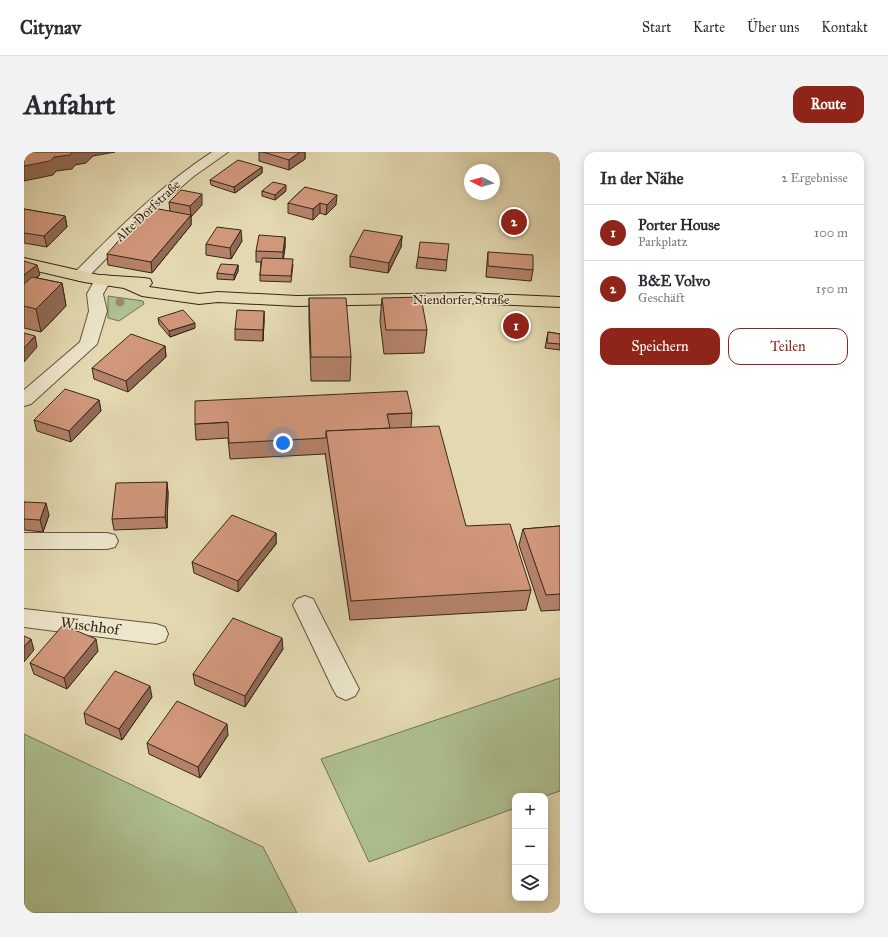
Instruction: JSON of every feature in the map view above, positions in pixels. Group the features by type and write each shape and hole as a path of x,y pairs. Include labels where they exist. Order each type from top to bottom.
{"main road":[{"name":"Niendorfer Straße","path":"24,263 80,276 129,284 142,291 199,299 218,297 297,301 464,298 560,302"}],"street":[{"name":"Alte Dorfstraße","path":"80,276 148,208 189,173 221,152"},
{"path":"24,400 88,344 98,311 95,294 102,280"},
{"path":"24,541 107,541"},
{"path":"306,605 346,689"},
{"name":"Wischhof","path":"24,618 156,634"}],"green space":[{"path":"108,296 143,301 144,304 119,321 108,318"},
{"path":"560,678 560,791 548,795 548,793 512,793 512,809 369,862 321,759"},
{"path":"24,734 263,847 297,913 24,913"}],"building":[{"path":"24,152 72,152 70,155 54,157 50,161 24,166"},
{"path":"263,152 300,152 289,160"},
{"path":"238,160 262,167 234,187 210,180"},
{"path":"273,182 286,185 275,195 262,191"},
{"path":"305,187 337,195 327,205 320,203 313,209 288,203"},
{"path":"181,190 202,194 190,206 169,202"},
{"path":"148,207 191,215 151,262 107,254"},
{"path":"24,209 65,216 44,236 24,233"},
{"path":"217,227 241,230 230,248 206,244"},
{"path":"364,230 402,236 389,263 350,256"},
{"path":"259,235 285,237 283,252 256,251"},
{"path":"420,242 449,244 447,260 418,257"},
{"path":"488,252 533,255 533,270 488,266"},
{"path":"262,258 293,259 291,276 260,275"},
{"path":"24,261 37,265 24,275"},
{"path":"221,264 238,265 234,275 217,273"},
{"path":"32,277 62,283 36,309 24,306 24,284"},
{"path":"421,297 427,330 386,330 382,298"},
{"path":"309,298 346,298 351,357 311,357"},
{"path":"183,310 195,323 169,331 158,318"},
{"path":"237,310 264,311 263,330 235,329"},
{"path":"548,332 560,334 560,344 547,343"},
{"path":"24,333 35,336 24,348"},
{"path":"131,334 165,346 126,381 92,368"},
{"path":"65,389 99,400 69,431 34,420"},
{"path":"407,391 412,413 387,414 390,428 326,431 326,438 229,443 228,422 195,424 195,401"},
{"path":"439,426 466,526 510,524 531,590 351,601 326,431"},
{"path":"167,482 165,517 112,519 116,483"},
{"path":"24,502 46,503 40,520 24,519"},
{"path":"232,515 276,533 238,581 192,562"},
{"path":"560,526 560,594 546,595 523,529"},
{"path":"233,618 282,638 245,696 193,674"},
{"path":"63,625 96,639 64,678 30,663"},
{"path":"24,636 31,639 24,647"},
{"path":"115,671 150,686 119,729 84,713"},
{"path":"177,701 227,724 198,767 147,743"}],"place":[{"name":"B&E Volvo","path":"514,222"},
{"name":"Porter House","path":"516,326"}]}
